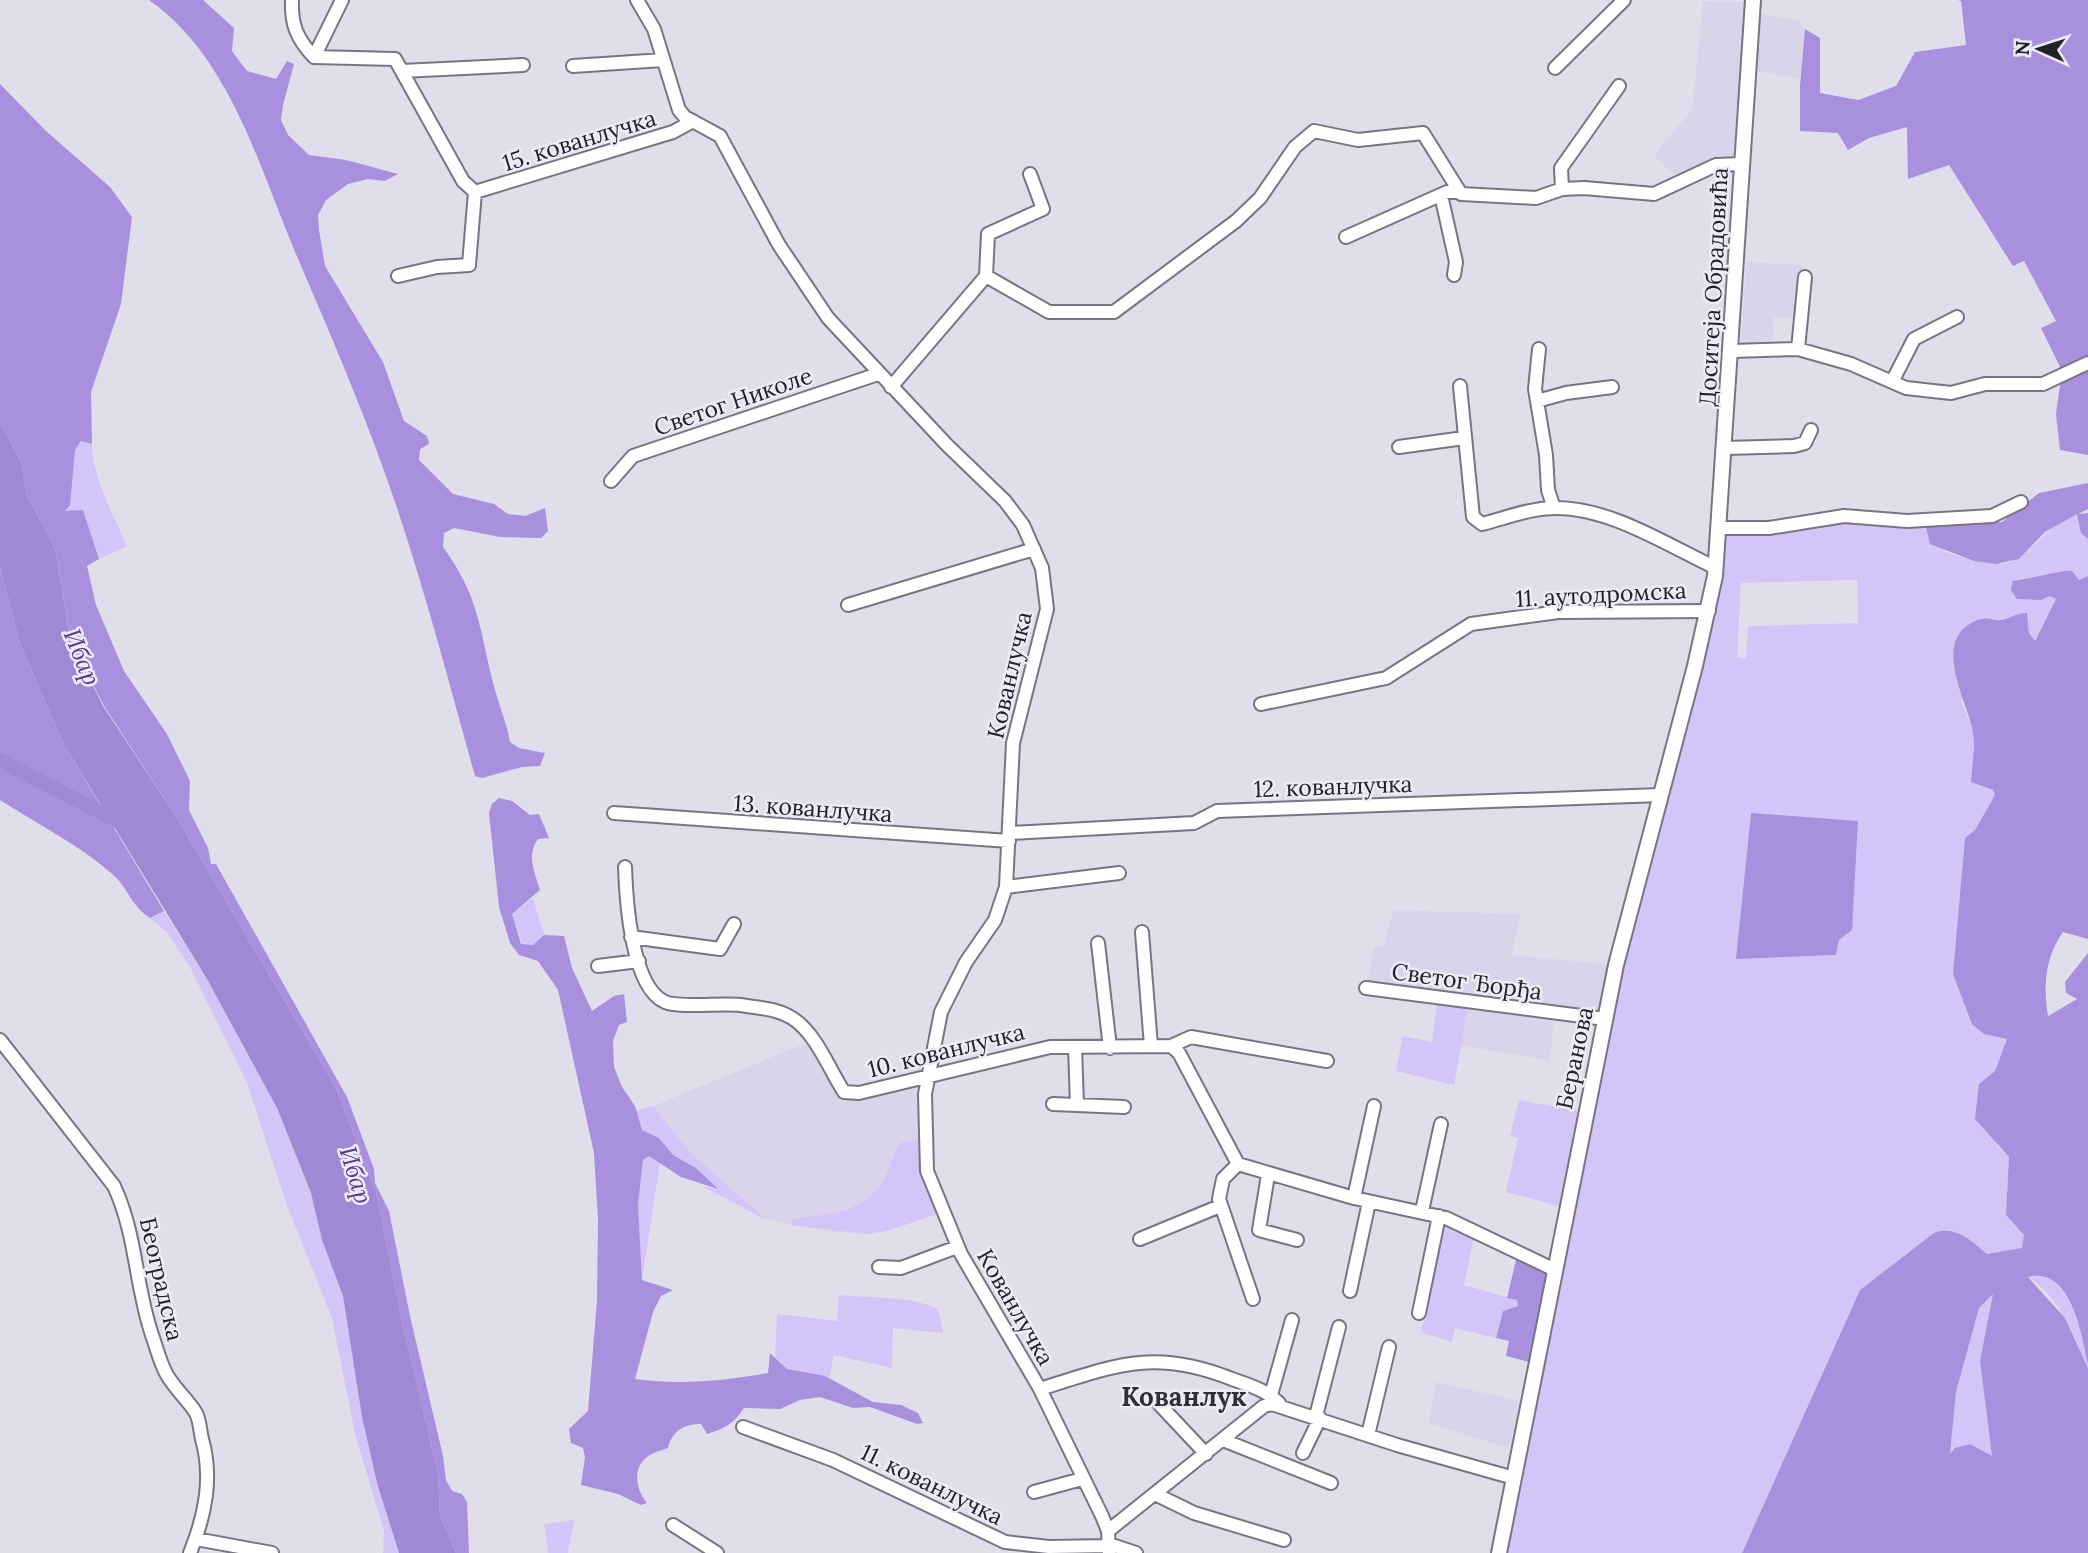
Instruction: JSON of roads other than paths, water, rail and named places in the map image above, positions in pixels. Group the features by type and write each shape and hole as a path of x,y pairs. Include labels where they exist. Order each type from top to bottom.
{"main road":[{"name":"Доситеја Обрадовића","path":"1716,572 1721,528 1753,0"},
{"name":"Беранова","path":"1499,1553 1626,920 1709,611 1716,572"}],"street":[{"path":"292,0 292,20 299,41 314,57 395,59 463,181 475,192 469,265 437,267 398,276"},
{"path":"314,57 342,0"},
{"name":"Кованлучка","path":"637,0 654,29 679,110 720,136 779,245 828,318 878,374 1005,501 1034,549 1042,568 1047,609 1013,743 1006,887 995,920 966,962 941,1012 927,1078 927,1171 957,1247 1040,1389 1083,1479 1109,1544"},
{"path":"1555,68 1624,0"},
{"path":"573,66 663,60"},
{"path":"402,71 523,65"},
{"path":"1562,188 1561,168 1619,86"},
{"name":"15. кованлучка","path":"475,192 668,134 693,121"},
{"path":"986,276 1049,312 1114,312 1160,281 1236,221 1260,198 1296,146 1314,131 1358,140 1423,133 1457,192"},
{"path":"1346,237 1441,195 1457,192 1536,198 1562,188 1615,189 1654,194 1716,165 1743,164"},
{"path":"891,387 986,276 988,234 1043,209 1030,174"},
{"path":"1441,195 1456,262 1454,275"},
{"path":"1798,349 1805,277"},
{"path":"1892,382 1914,339 1957,317"},
{"path":"1539,349 1535,374 1537,401 1545,448 1548,490 1554,508"},
{"path":"1732,351 1798,349 1851,364 1918,390 1951,393 1985,384 2043,384 2088,363"},
{"name":"Светог Николе","path":"611,481 633,456 878,374"},
{"path":"1460,386 1472,517 1476,522 1482,524 1554,508 1590,512 1716,572"},
{"path":"1537,401 1566,393 1612,387"},
{"path":"1726,448 1794,446 1805,443 1811,430"},
{"path":"1399,447 1464,438"},
{"path":"1721,528 1769,528 1844,516 1907,521 1992,516 2021,502"},
{"path":"848,605 1034,549"},
{"name":"11. аутодромска","path":"1261,704 1386,678 1471,624 1558,612 1709,611"},
{"name":"12. кованлучка","path":"1010,837 1194,823 1217,811 1660,795"},
{"name":"13. кованлучка","path":"614,813 1010,837"},
{"name":"10. кованлучка","path":"625,867 631,937 653,992 666,1002 734,1004 773,1010 793,1019 813,1040 845,1092 859,1093 927,1078 1039,1049 1171,1046 1191,1037 1327,1061"},
{"path":"1006,887 1119,873"},
{"path":"631,937 720,949 734,924"},
{"path":"1142,933 1151,1046"},
{"path":"1098,943 1110,1048"},
{"path":"598,966 639,961"},
{"name":"Светог Ђорђа","path":"1366,988 1605,1019"},
{"name":"Београдска","path":"0,1040 97,1164 123,1207 134,1241 141,1295 159,1356 167,1376 197,1415 207,1455 204,1506 190,1553"},
{"path":"1171,1046 1179,1053 1238,1164 1268,1175 1369,1202 1439,1216 1555,1270"},
{"path":"1075,1047 1077,1105"},
{"path":"1054,1104 1124,1107"},
{"path":"1354,1198 1374,1106"},
{"path":"1422,1211 1441,1124"},
{"path":"1238,1164 1223,1179 1220,1206 1253,1299"},
{"path":"1268,1175 1259,1230 1297,1240"},
{"path":"1350,1291 1369,1202"},
{"path":"1140,1239 1220,1206"},
{"path":"1419,1313 1439,1216"},
{"name":"Кованлучка","path":"879,1267 901,1268 957,1247"},
{"path":"1109,1544 1155,1494 1275,1399 1292,1320"},
{"path":"1303,1453 1318,1417 1339,1327"},
{"path":"1368,1435 1389,1347"},
{"name":"Кованлучка","path":"1040,1389 1133,1363 1175,1361 1224,1376 1318,1417 1368,1435 1514,1478"},
{"path":"1159,1404 1206,1454"},
{"name":"11. кованлучка","path":"743,1427 833,1460 1005,1542 1049,1547 1109,1544 1136,1553"},
{"path":"1223,1440 1331,1483"},
{"path":"1034,1492 1083,1479"},
{"path":"1155,1494 1194,1513 1284,1540"},
{"path":"673,1525 717,1553"},
{"path":"196,1539 272,1553"}],"water":[{"path":"0,422 21,462 27,495 55,548 70,639 103,706 177,818 336,1088 376,1192 404,1332 438,1473 440,1515 456,1553 399,1553 377,1483 362,1417 343,1296 322,1240 311,1193 277,1108 207,979 64,745 21,646 0,568"}],"waterway":[{"name":"Ибар","path":"0,760 123,824"}],"district":[{"name":"Кованлук","path":"1184,1396"}]}
